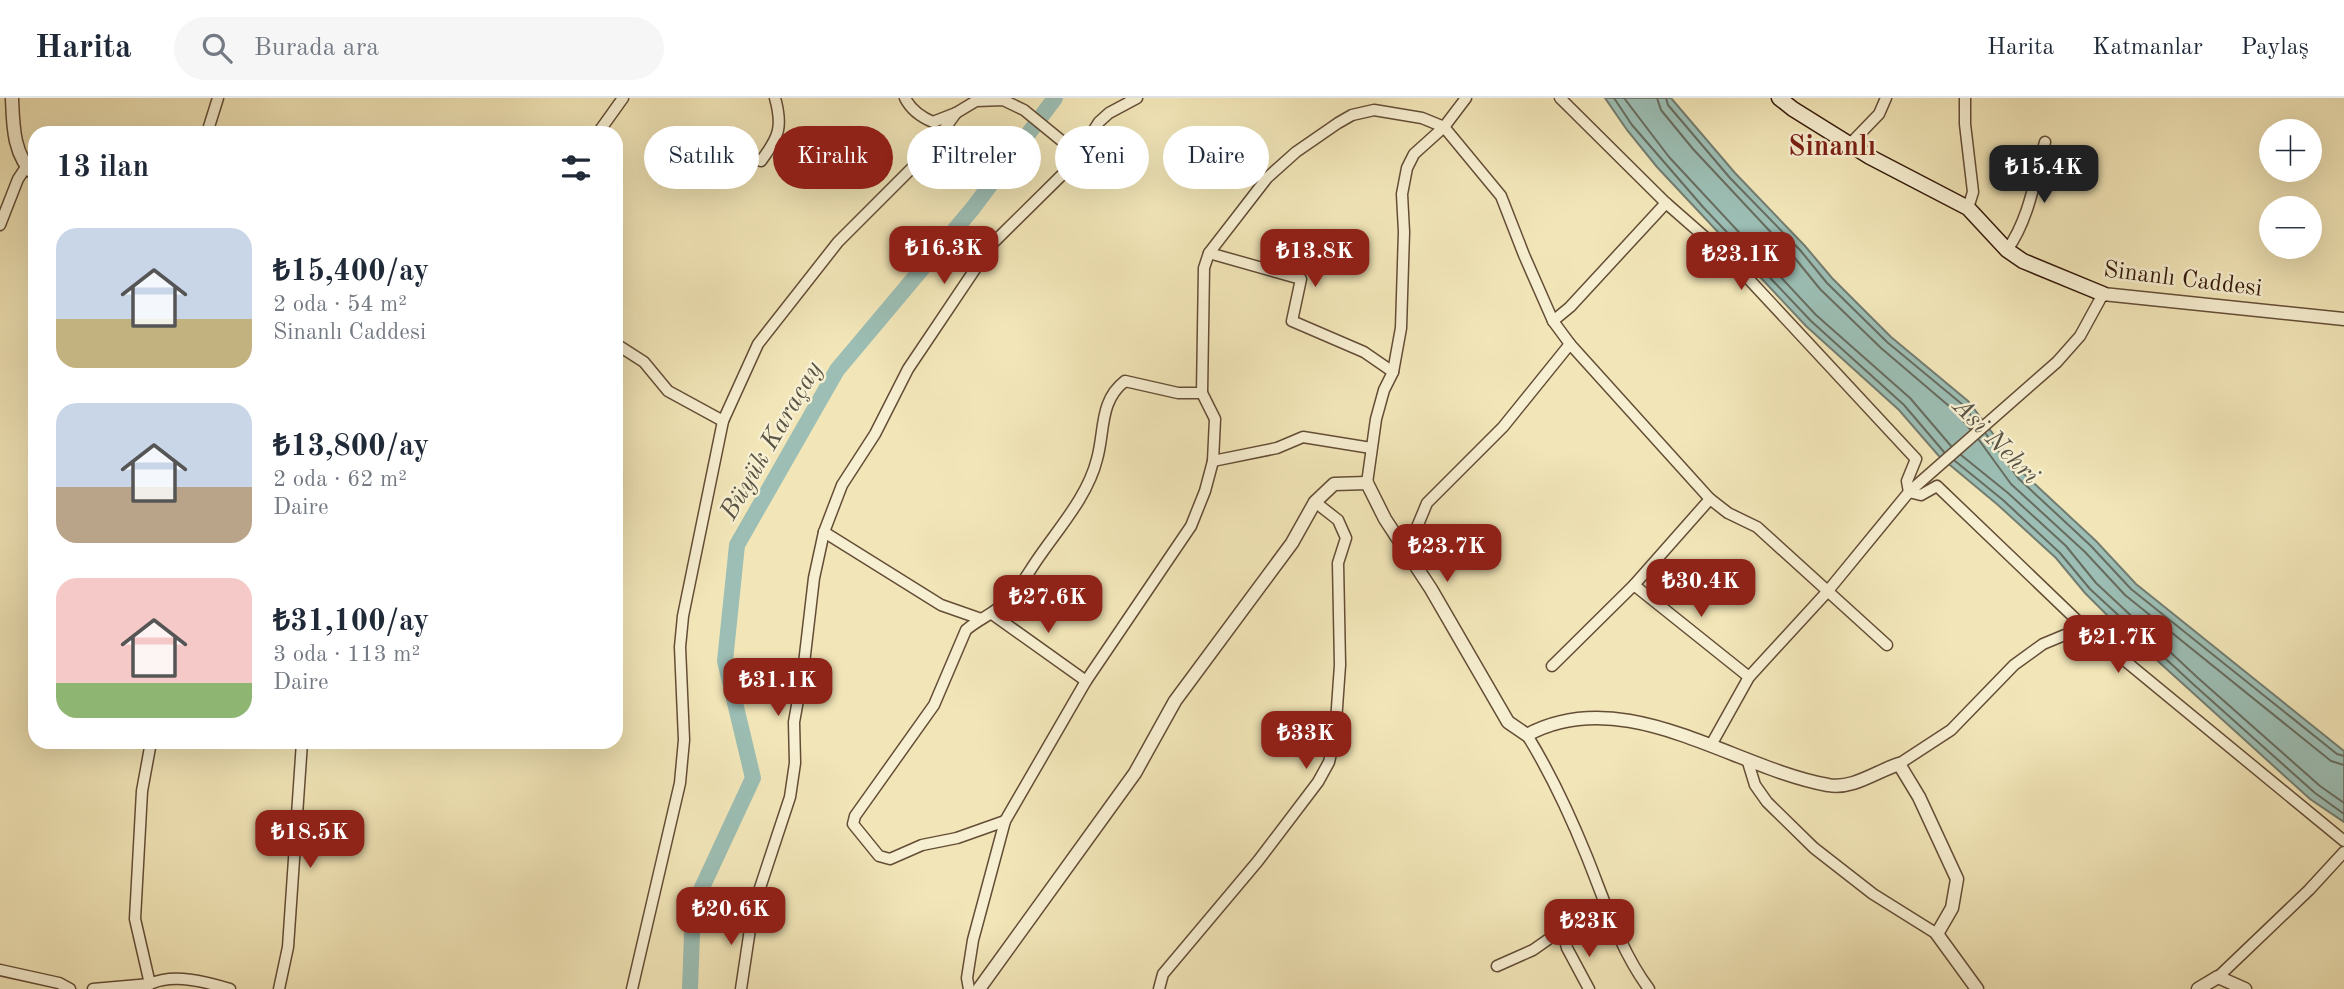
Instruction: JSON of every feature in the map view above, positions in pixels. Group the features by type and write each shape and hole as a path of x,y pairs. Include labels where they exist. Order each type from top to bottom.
{"main road":[{"name":"Sinanlı Caddesi","path":"1779,98 1850,144 1968,208 2007,250 2024,261 2102,294"}],"street":[{"path":"12,98 16,146 28,167"},
{"path":"209,126 218,98"},
{"path":"603,126 623,98"},
{"path":"761,161 780,129 775,98"},
{"path":"905,98 909,106 923,118 933,122 956,113 975,100 1003,100 1024,110 1055,133"},
{"path":"1097,126 1109,113 1137,98"},
{"path":"1466,98 1444,127 1414,154 1407,169 1402,194 1404,232 1401,328 1393,372 1384,390 1371,448 1367,483 1385,519 1414,561 1508,722 1527,735 1548,770 1586,855 1607,912 1649,989"},
{"path":"1560,98 1666,203 1740,269 1916,459 1907,481 1909,492"},
{"path":"1850,144 1879,114 1886,98"},
{"path":"1965,98 1965,124 1973,191 1968,208"},
{"path":"969,989 967,978 973,940 1005,821 1086,681 1191,526 1205,491 1213,461 1215,419 1202,393 1203,268 1209,253 1267,178 1296,152 1352,115 1374,110 1422,118 1444,127 1501,195 1553,321 1570,344 1710,499 1728,513 1756,527 1887,645"},
{"path":"632,989 680,783 684,740 680,647 683,616 723,421 758,344 838,242 927,153 956,113"},
{"path":"2007,250 2025,214 2045,142"},
{"path":"0,225 19,179 28,172"},
{"path":"741,989 752,909 790,797 795,763 794,722 803,673 812,591 824,532 842,485 875,434 908,369 975,266 1014,221 1055,181"},
{"path":"1553,321 1570,307 1666,203"},
{"path":"1209,253 1301,279 1292,321 1364,352 1393,372"},
{"path":"1710,745 1749,677 1827,592 1909,492 2057,362 2080,336 2102,294"},
{"name":"Sinanlı Caddesi","path":"2102,294 2344,319"},
{"path":"1414,561 1412,540 1427,503 1503,427 1570,344"},
{"path":"623,348 644,362 668,391 723,421"},
{"path":"1005,821 957,838 922,845 890,859 879,856 853,824 855,816 934,705 967,630 992,614 1011,597 1082,495 1097,459 1101,423 1115,388 1125,380 1178,393 1202,393"},
{"path":"1213,461 1277,448 1303,437 1371,448"},
{"path":"979,989 1135,773 1175,701 1292,543 1315,502 1334,484 1367,483"},
{"path":"1909,492 1921,495 1937,486 2084,627 2344,841"},
{"path":"1552,666 1634,585 1710,499"},
{"path":"1159,989 1163,974 1258,862 1318,782 1329,761 1335,736 1340,665 1338,563 1346,538 1338,520 1315,502"},
{"path":"824,532 941,605 981,619"},
{"path":"1634,585 1749,677"},
{"path":"992,614 1086,681"},
{"path":"1527,735 1542,727 1570,720 1609,718 1656,727 1779,772 1829,786 1854,782 1899,764 1927,748 1951,730 2014,665 2043,644 2084,627"},
{"path":"150,749 142,791 135,919 150,984"},
{"path":"279,989 288,947 302,749"},
{"path":"1747,759 1755,785 1767,802 1814,848 1873,894 1937,934 1977,989"},
{"path":"1899,764 1924,807 1957,879 1952,908 1937,934"},
{"path":"2198,989 2218,977 2309,890 2344,852"},
{"path":"1497,966 1607,912"},
{"path":"1563,932 1567,948 1589,989"},
{"path":"0,970 59,983 70,989"},
{"path":"2218,977 2245,989"},
{"path":"93,989 150,984 158,980 196,980 230,989"}],"water":[{"name":"Asi Nehri","path":"1605,98 1671,98 1735,173 1832,278 1891,337 1968,401 2023,473 2096,541 2136,584 2344,751 2344,822 2310,799 2107,615 2056,558 1938,455 1899,410 1806,326 1657,167"}],"waterway":[{"name":"Büyük Karaçay","path":"690,989 693,907 753,778 725,661 737,545 837,370 973,208 1055,98"}],"district":[{"name":"Sinanlı","path":"1832,145"}]}
